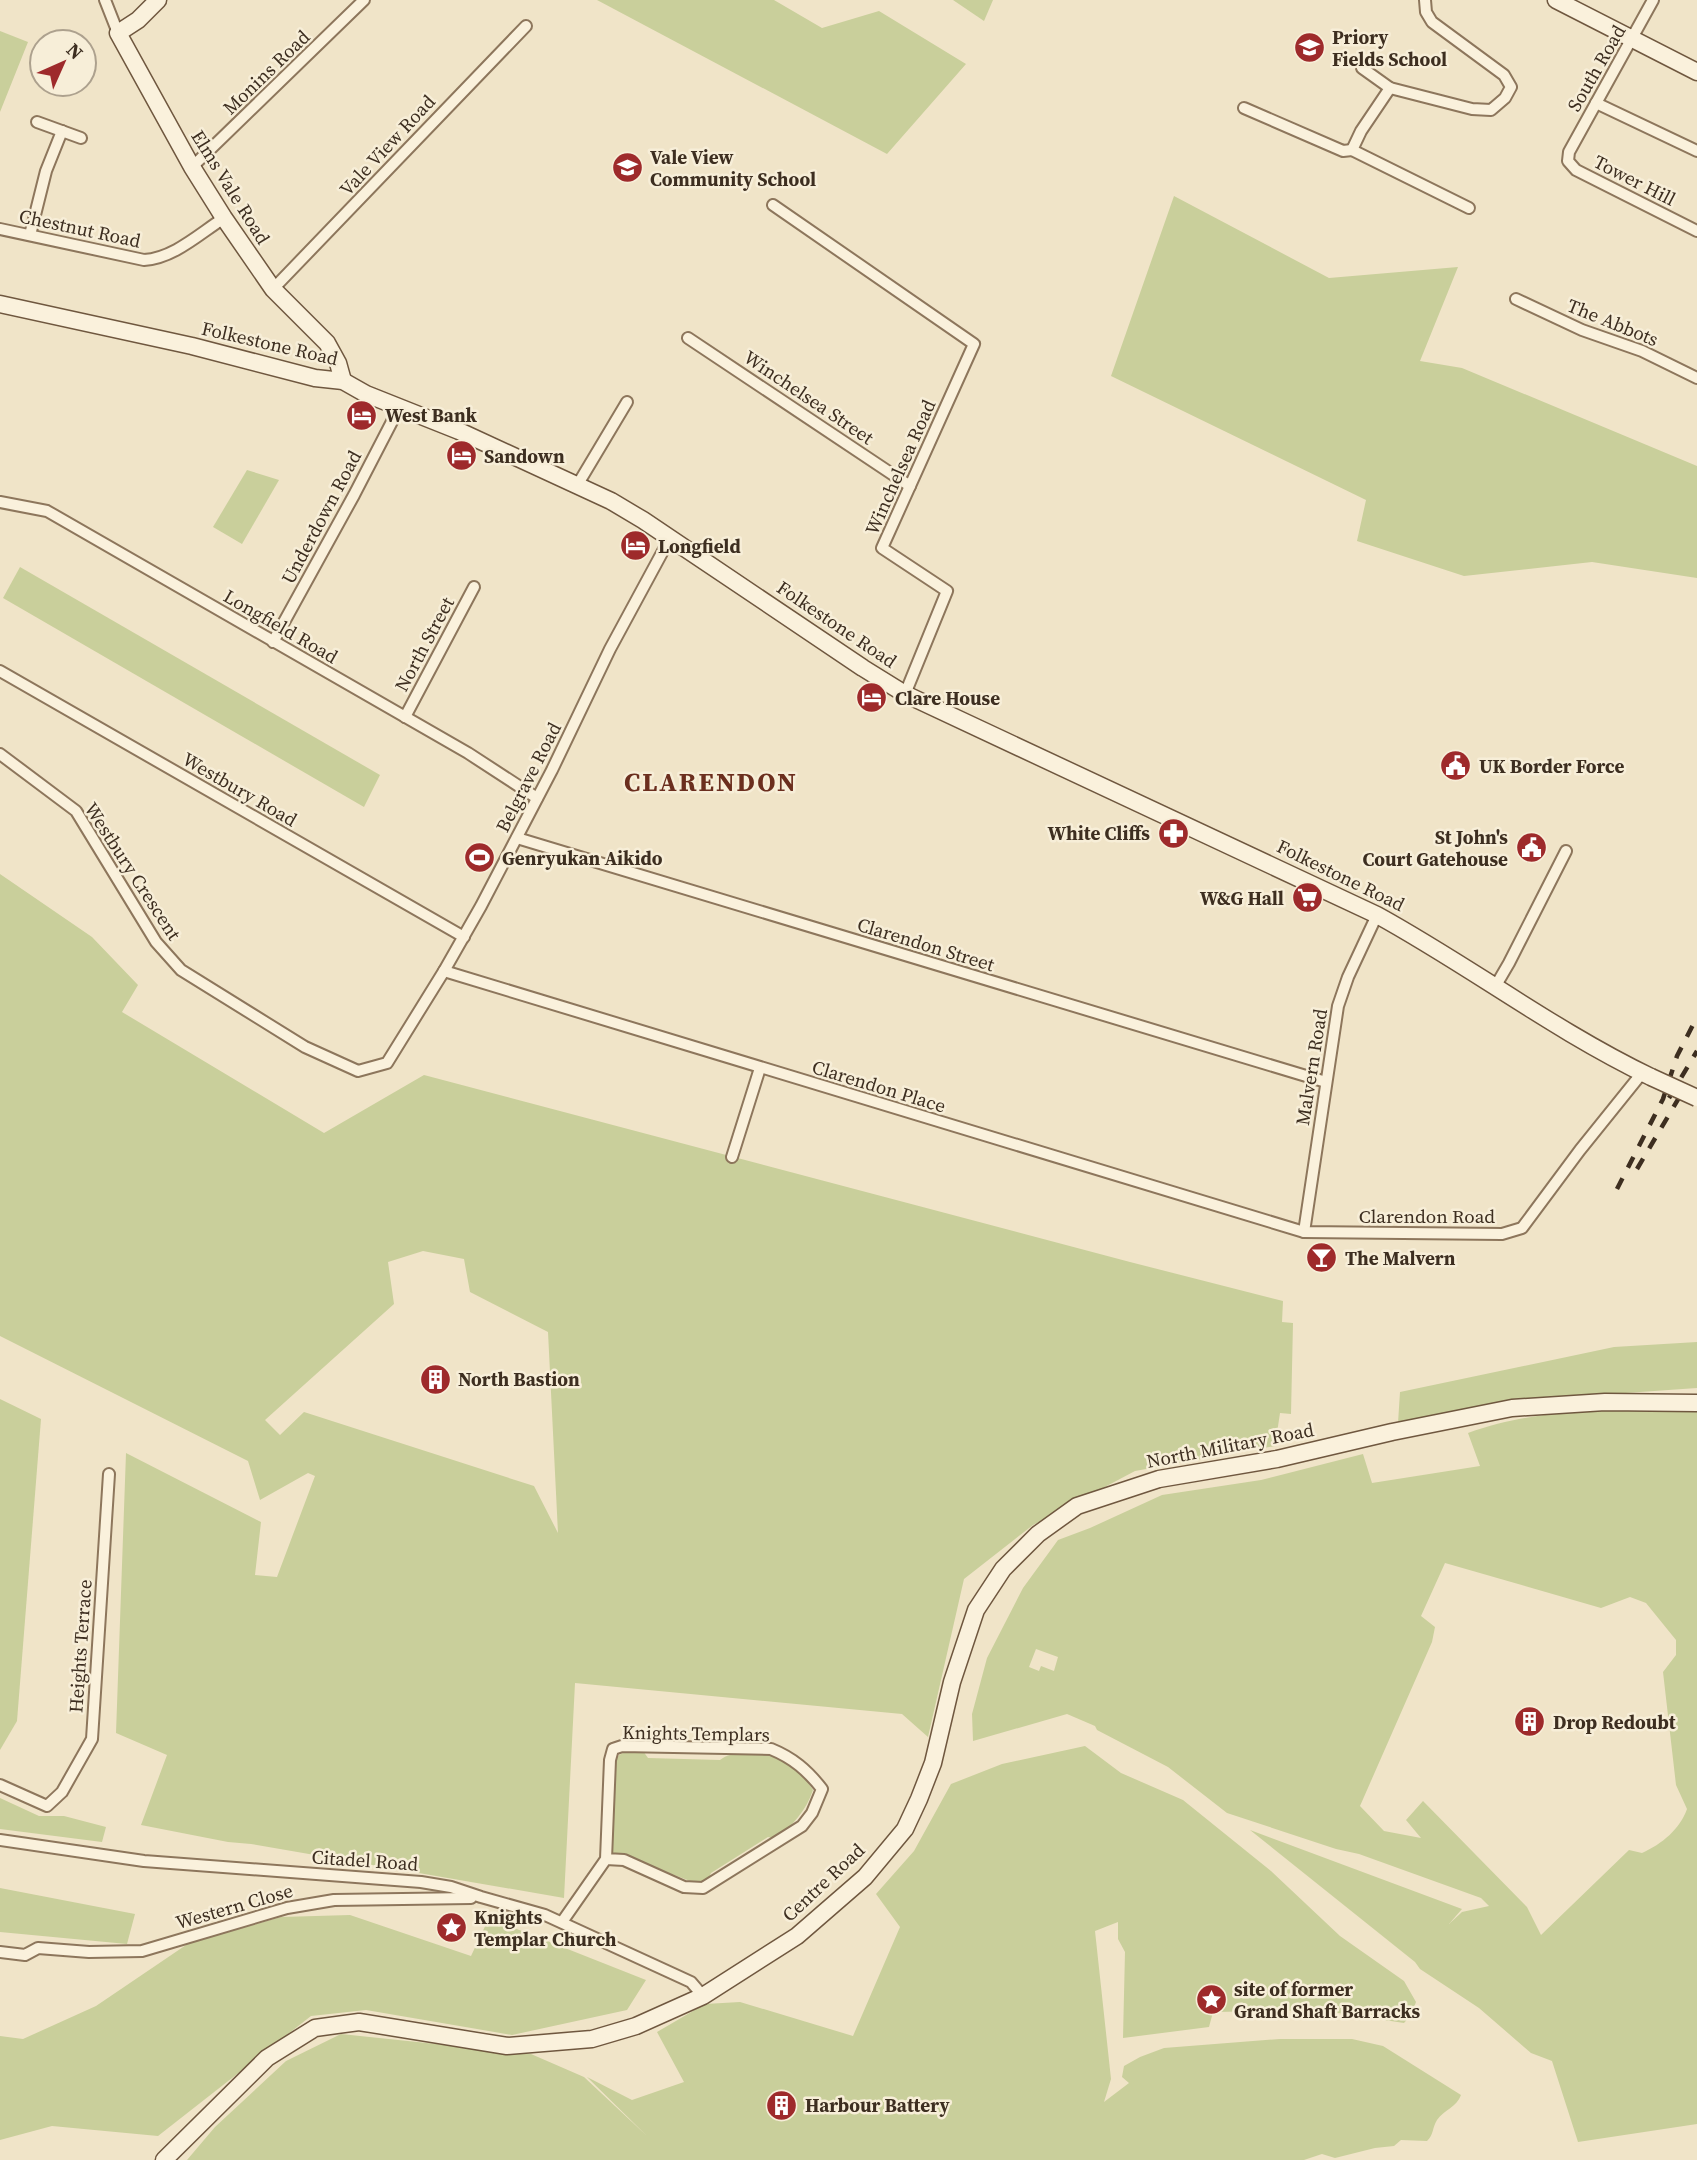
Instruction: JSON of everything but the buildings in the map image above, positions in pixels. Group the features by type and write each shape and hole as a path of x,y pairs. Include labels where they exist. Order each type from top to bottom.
{"street":[{"name":"Elms Vale Road","path":"105,0 118,33 192,167 273,289 327,343 338,363 343,381"},
{"path":"118,33 138,20 158,0"},
{"name":"Monins Road","path":"192,167 364,0"},
{"path":"1362,68 1390,88 1472,109 1492,110 1505,98 1511,87 1504,75 1441,31 1426,12 1425,0"},
{"path":"1556,0 1697,72"},
{"name":"South Road","path":"1569,152 1653,0"},
{"name":"Vale View Road","path":"273,289 526,26"},
{"path":"1352,150 1361,131 1390,88"},
{"path":"1596,103 1697,151"},
{"path":"1244,108 1343,151 1352,150 1469,208"},
{"path":"37,122 81,138"},
{"path":"30,235 46,172 62,131"},
{"name":"Tower Hill","path":"1569,152 1568,161 1576,170 1697,231"},
{"name":"Winchelsea Road","path":"773,205 974,344 882,548 947,591 905,694"},
{"name":"Chestnut Road","path":"0,229 144,260 155,260 174,252 224,218"},
{"name":"The Abbots","path":"1516,299 1582,330 1642,351 1697,378"},
{"name":"Folkestone Road","path":"0,304 191,346 315,378 343,381 399,408 459,431 578,484 643,520 905,694 1377,915 1417,936 1574,1036 1646,1075 1697,1098"},
{"name":"Winchelsea Street","path":"688,338 910,486"},
{"path":"578,484 627,402"},
{"name":"Underdown Road","path":"273,642 399,408"},
{"name":"Longfield Road","path":"0,502 47,511 468,753 537,799"},
{"name":"Belgrave Road","path":"387,1063 464,937 537,799 610,649 670,538"},
{"name":"North Street","path":"405,717 474,587"},
{"name":"Westbury Road","path":"0,671 464,937"},
{"name":"Westbury Crescent","path":"0,754 76,811 156,942 181,970 305,1048 358,1071 387,1063"},
{"name":"Clarendon Street","path":"517,838 1326,1082"},
{"path":"1495,987 1510,963 1566,851"},
{"name":"Malvern Road","path":"1304,1232 1338,1006 1348,977 1377,915"},
{"name":"Clarendon Place","path":"444,971 1304,1232"},
{"path":"732,1157 760,1068"},
{"name":"Clarendon Road","path":"1304,1232 1502,1234 1522,1228 1580,1150 1646,1075"},
{"name":"North Military Road","path":"933,1763 952,1682 976,1610 1003,1569 1038,1534 1077,1506 1159,1479 1277,1459 1512,1408 1605,1402 1697,1403"},
{"name":"Heights Terrace","path":"0,1785 47,1806 62,1792 92,1739 109,1474"},
{"name":"Knights Templars","path":"622,1746 771,1749 790,1757 811,1775 822,1789 812,1812 802,1826 703,1888 684,1887 624,1860 606,1859 610,1760 613,1749 622,1746"},
{"name":"Centre Road","path":"164,2160 267,2058 315,2028 359,2022 507,2046 592,2039 636,2026 703,1996 797,1936 865,1877 905,1829 933,1763"},
{"name":"Citadel Road","path":"0,1840 144,1861 421,1882 452,1887 562,1922 691,1982 703,1996"},
{"path":"562,1922 606,1859"},
{"name":"Western Close","path":"0,1952 25,1955 38,1948 89,1952 142,1951 286,1908 334,1900 481,1897"}],"green space":[{"path":"597,0 774,0 822,28 879,11 966,64 887,154"},
{"path":"953,0 993,0 984,21"},
{"path":"0,31 28,42 0,112"},
{"path":"1174,196 1329,278 1458,267 1420,361 1462,368 1697,466 1697,578 1592,562 1464,576 1357,541 1366,500 1111,376"},
{"path":"247,470 279,480 242,544 213,527"},
{"path":"20,567 380,775 364,807 3,598"},
{"path":"0,874 92,937 138,985 122,1012 324,1133 424,1075 1283,1301 1282,1322 1293,1323 1291,1414 1280,1413 1275,1446 1135,1471 1033,1525 964,1579 928,1737 902,1714 575,1683 564,1898 141,1825 167,1755 116,1733 126,1453 261,1522 255,1575 277,1577 315,1476 308,1473 260,1500 248,1461 0,1336","holes":["423,1251 464,1259 470,1292 548,1332 558,1533 534,1486 304,1412 280,1435 265,1420 394,1304 388,1262"]},
{"path":"1697,1342 1697,1388 1526,1400 1398,1423 1400,1392 1614,1347"},
{"path":"0,1399 41,1419 17,1721 0,1750"},
{"path":"1621,1410 1697,1410 1697,2124 1578,2142 1552,2061 1531,2053 1479,2008 1420,1969 1415,1962 1250,1830 1462,1909 1449,1924 1462,1912 1489,1906 1481,1898 1359,1854 1227,1813 1168,1767 1097,1730 1095,1726 1067,1714 973,1741 972,1714 987,1658 1023,1588 1058,1540 1162,1495 1261,1480 1363,1454 1372,1483 1480,1466 1468,1433 1525,1418","holes":["1445,1563 1601,1608 1630,1597 1646,1603 1676,1640 1676,1655 1663,1672 1676,1785 1687,1809 1684,1816 1675,1829 1656,1845 1642,1853 1629,1850 1541,1935 1527,1907 1423,1801 1406,1820 1421,1838 1384,1831 1360,1806 1432,1642 1435,1627 1421,1616","1036,1649 1058,1657 1054,1671 1041,1666 1039,1671 1029,1667"]},
{"path":"1085,1746 1121,1773 1183,1800 1271,1871 1340,1936 1404,1981 1416,2002 1411,2015 1404,2023 1319,2010 1213,2012 1209,2027 1123,2038 1125,1952 1118,1939 1118,1922 1095,1931 1111,2079 1104,2102 1129,2083 1122,2077 1124,2066 1164,2048 1280,2039 1352,2039 1383,2046 1461,2095 1457,2103 1437,2120 1427,2141 1401,2140 1394,2146 1335,2158 1322,2154 1304,2160 187,2160 215,2127 286,2061 341,2034 531,2054 584,2077 647,2136 587,2077 632,2100 684,2082 657,2032 705,2004 740,2002 853,2036 900,1927 876,1894 914,1851 951,1784 1002,1764"},
{"path":"627,1751 643,1751 648,1758 720,1760 736,1754 769,1756 793,1766 813,1790 798,1817 777,1839 768,1837 711,1873 703,1886 625,1856 611,1857 614,1764 619,1755"},
{"path":"0,1798 39,1816 64,1816 106,1827 102,1842 0,1829"},
{"path":"0,1888 135,1914 127,1944 0,1932"},
{"path":"350,1915 471,1956 489,1918 646,1980 627,2010 512,2035 366,2010 311,2016 158,2136 52,2126 0,2140 0,2036 23,2039 96,2006 189,1943 281,1917"}],"railway":[{"path":"1617,1189 1663,1099 1677,1056 1697,1017"},
{"path":"1669,1098 1697,1051"},
{"path":"1637,1169 1683,1091"}],"place":[{"name":"Priory Fields School","path":"1309,48"},
{"name":"Vale View Community School","path":"627,168"},
{"name":"West Bank","path":"362,415"},
{"name":"Sandown","path":"461,456"},
{"name":"Longfield","path":"635,546"},
{"name":"Clare House","path":"872,698"},
{"name":"UK Border Force","path":"1456,766"},
{"name":"White Cliffs","path":"1173,833"},
{"name":"St John's Court Gatehouse","path":"1531,848"},
{"name":"Genryukan Aikido","path":"479,858"},
{"name":"W&G Hall","path":"1307,898"},
{"name":"The Malvern","path":"1322,1258"},
{"name":"North Bastion","path":"435,1379"},
{"name":"Drop Redoubt","path":"1530,1722"},
{"name":"Knights Templar Church","path":"451,1928"},
{"name":"site of former Grand Shaft Barracks","path":"1211,2000"},
{"name":"Harbour Battery","path":"782,2105"}],"district":[{"name":"CLARENDON","path":"711,782"}]}
